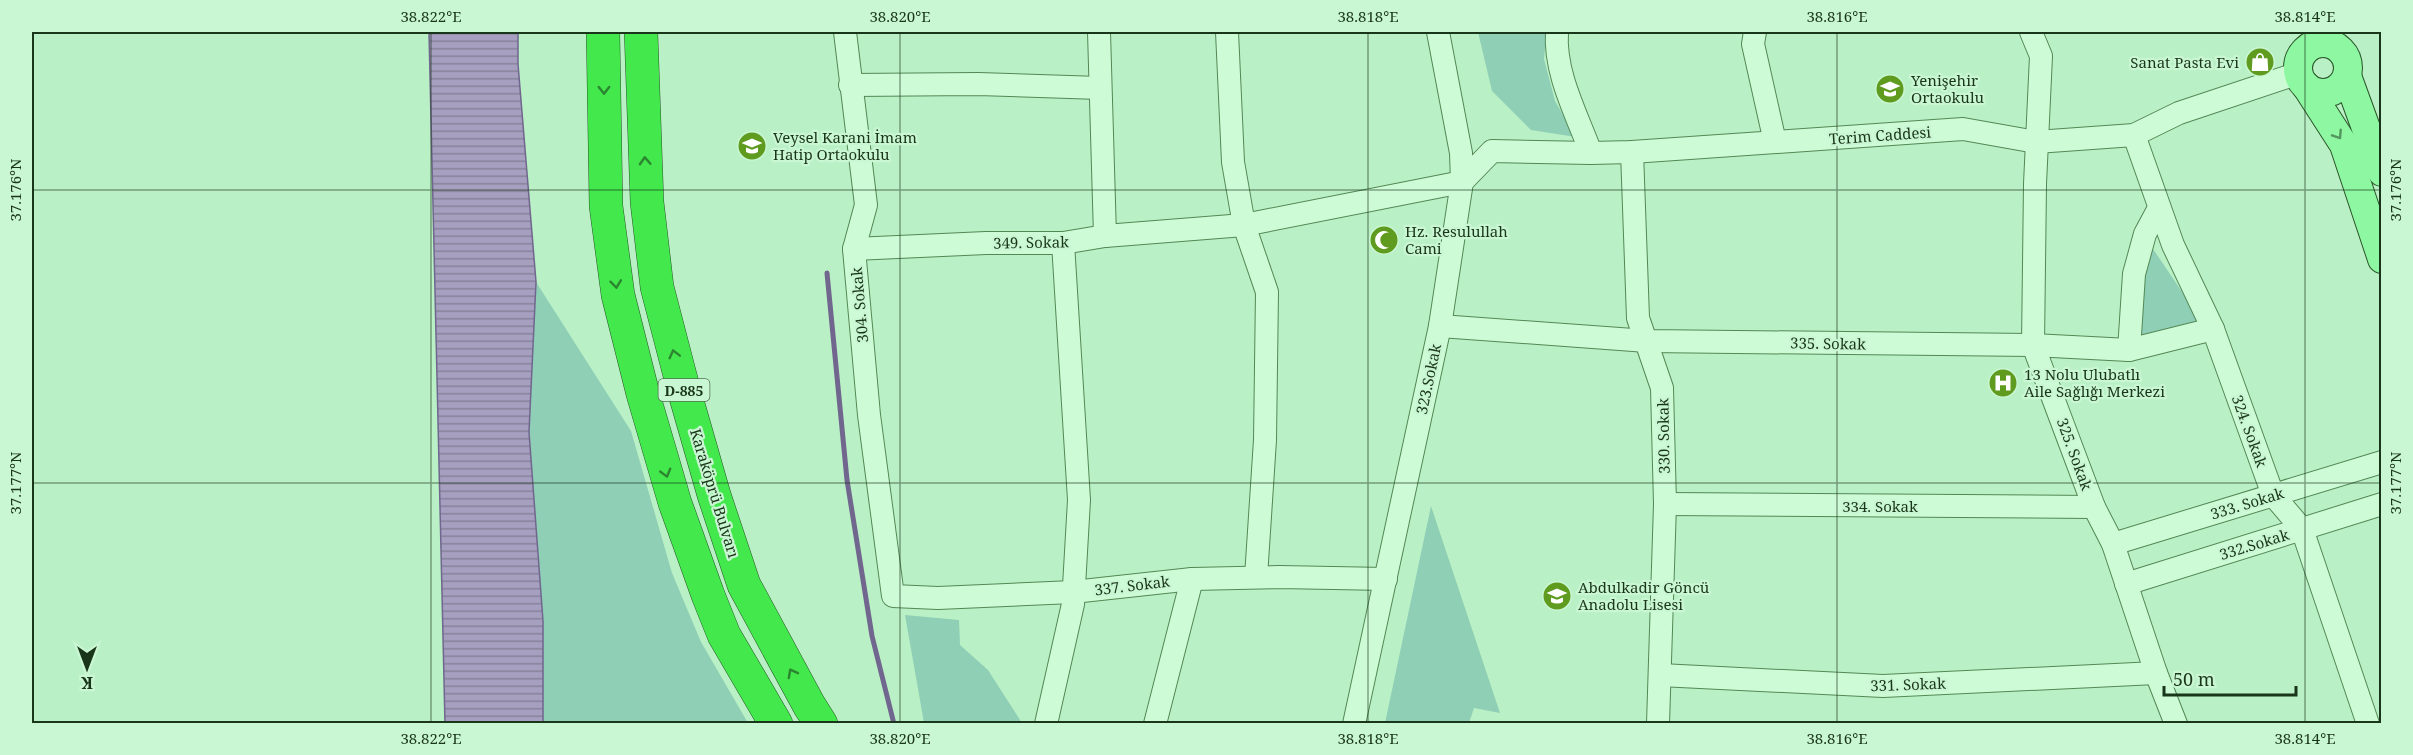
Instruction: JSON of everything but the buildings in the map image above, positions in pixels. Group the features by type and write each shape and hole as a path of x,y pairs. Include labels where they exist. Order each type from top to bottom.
{"highway":[{"name":"D-885","path":"603,32 606,206 618,295 643,394 672,492 708,595 724,635 776,723"},
{"name":"Karaköprü Bulvarı","path":"641,32 648,213 657,287 683,387 714,495 744,585 821,723"}],"main road":[{"path":"2297,32 2301,74 2344,145 2382,259"},
{"path":"2301,74 2306,50 2320,44 2336,47 2344,53 2381,168"},
{"path":"2301,74 2321,93 2329,92 2343,83 2344,53"}],"street":[{"name":"304. Sokak","path":"845,32 866,205 854,249 869,415 891,581"},
{"path":"1099,32 1105,236"},
{"path":"1227,32 1233,162 1244,225 1267,292 1265,440 1256,577"},
{"name":"323.Sokak","path":"1354,723 1440,326 1462,182 1461,153 1438,32"},
{"path":"1557,32 1556,48 1565,86 1591,153"},
{"path":"1755,32 1753,44 1775,142"},
{"name":"325. Sokak","path":"2031,32 2041,56 2036,142 2033,345 2094,507 2113,544 2156,673 2176,723"},
{"name":"Terim Caddesi","path":"1462,182 1492,151 1632,152 1963,129 2036,142 2134,135 2179,113 2301,74"},
{"path":"850,85 978,84 1100,88"},
{"name":"324. Sokak","path":"2134,135 2173,245 2213,329 2273,495 2302,529 2368,723"},
{"name":"330. Sokak","path":"1632,152 1638,318 1662,388 1665,504 1658,723"},
{"name":"349. Sokak","path":"854,249 986,243 1063,243 1105,236 1244,225 1462,182"},
{"path":"2129,350 2134,274 2145,234 2159,208"},
{"path":"1046,723 1067,633 1073,592 1079,500 1063,243"},
{"name":"335. Sokak","path":"1440,326 1647,341 2033,345 2129,350 2213,329"},
{"name":"333. Sokak","path":"2113,544 2382,462"},
{"name":"334. Sokak","path":"1665,504 2094,507"},
{"name":"332.Sokak","path":"2126,584 2382,504"},
{"name":"337. Sokak","path":"891,581 893,596 938,598 1073,592 1192,579 1256,577 1386,579"},
{"path":"1155,723 1192,579"},
{"name":"331. Sokak","path":"1660,675 1883,686 2156,673"}],"green space":[{"path":"1478,32 1547,32 1544,59 1555,101 1576,137 1531,130 1492,91"},
{"path":"2147,240 2205,326 2137,343"},
{"path":"536,282 631,431 672,573 701,642 748,723 543,723 543,621 529,432"},
{"path":"1431,506 1500,713 1474,708 1469,723 1385,723"},
{"path":"905,615 959,620 960,645 988,670 1022,723 924,723"}],"shaded area":[{"path":"429,32 518,32 518,64 536,282 529,432 543,621 543,723 445,723"}],"waterway":[{"path":"827,273 847,480 872,636 894,724"}],"place":[{"name":"Sanat Pasta Evi","path":"2260,62"},
{"name":"Yenişehir Ortaokulu","path":"1890,89"},
{"name":"Veysel Karani İmam Hatip Ortaokulu","path":"752,146"},
{"name":"Hz. Resulullah Cami","path":"1384,240"},
{"name":"13 Nolu Ulubatlı Aile Sağlığı Merkezi","path":"2003,383"},
{"name":"Abdulkadir Göncü Anadolu Lisesi","path":"1557,596"}]}
